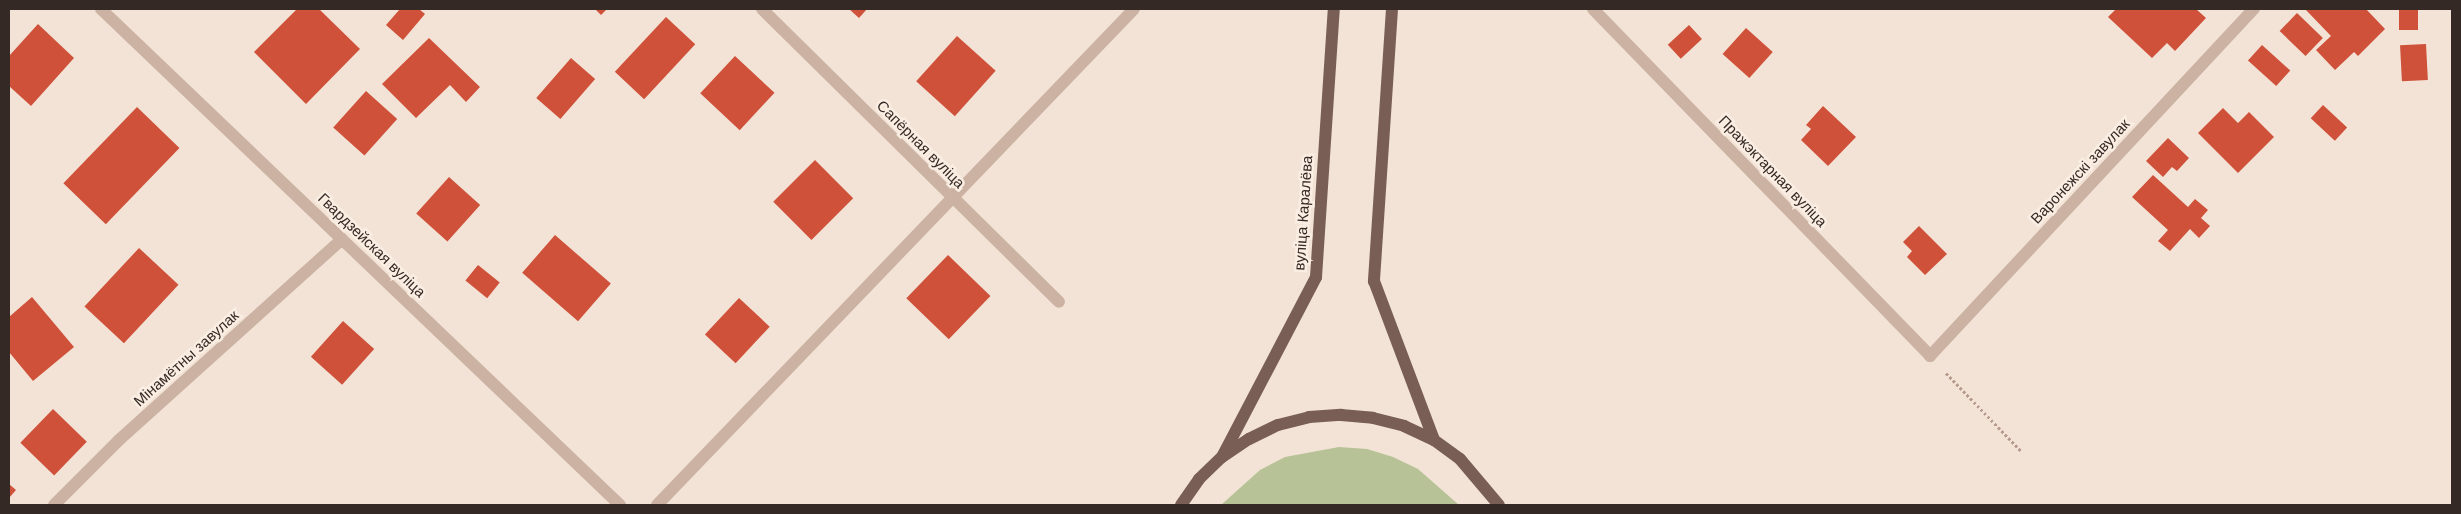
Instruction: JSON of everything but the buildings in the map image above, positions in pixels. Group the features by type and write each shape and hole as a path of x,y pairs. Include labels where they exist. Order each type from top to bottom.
{"main road":[{"name":"вуліца Каралёва","path":"1222,457 1316,276 1334,9"},
{"path":"1392,9 1374,282 1434,440"},
{"path":"1181,505 1200,479 1222,457 1249,438 1278,425 1317,416 1373,418 1404,426 1434,440 1460,459 1499,505"}],"street":[{"name":"Гвардзейская вуліца","path":"101,9 620,505"},
{"name":"Сапёрная вуліца","path":"762,9 1058,302"},
{"path":"657,505 1134,9"},
{"name":"Пражэктарная вуліца","path":"1593,9 1930,356"},
{"name":"Варонежскі завулак","path":"1930,356 2254,9"},
{"name":"Мінамётны завулак","path":"54,505 119,440 342,239"}],"path":[{"path":"1930,356 2022,452"}],"green space":[{"path":"1339,447 1367,449 1393,457 1418,469 1459,505 1221,505 1260,470 1285,457"}]}
